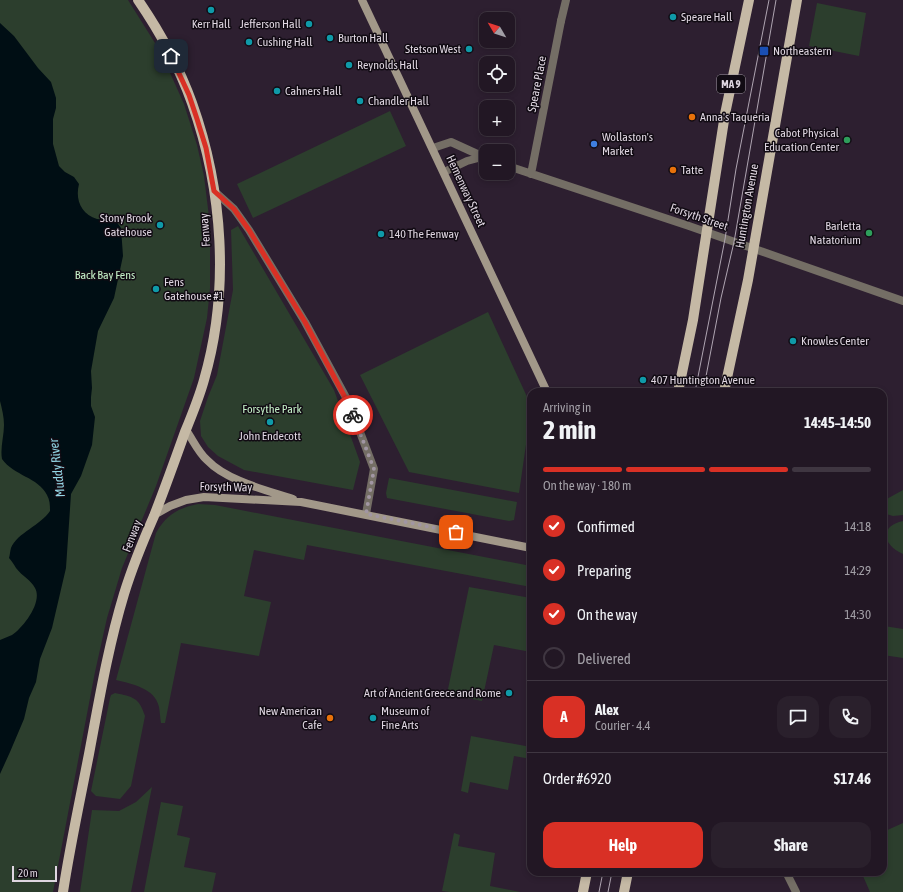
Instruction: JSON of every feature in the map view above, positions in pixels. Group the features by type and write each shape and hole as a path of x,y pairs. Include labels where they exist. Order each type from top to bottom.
{"main road":[{"name":"Fenway","path":"63,892 114,628 125,591 200,392 214,339 217,309 220,252 214,191 206,148 189,95 160,35 138,0"},
{"name":"Hemenway Street","path":"362,0 545,388"},
{"name":"MA 9","path":"679,388 693,320 725,114 749,0"},
{"name":"Huntington Avenue","path":"725,388 754,248 796,0"},
{"name":"Forsyth Way","path":"186,430 202,455 217,468 240,480 301,502"},
{"name":"Forsyth Way","path":"154,515 186,500 204,497 301,502 527,547"},
{"path":"583,892 586,876"},
{"path":"624,892 627,876"}],"street":[{"name":"Speare Place","path":"531,174 566,0"},
{"path":"433,148 451,142 479,156"},
{"path":"444,172 467,161 479,159"},
{"name":"Forsyth Street","path":"515,168 754,248 903,301"},
{"path":"214,191 234,209 249,230 305,322 348,403 374,469 366,514"},
{"path":"788,876 796,892"}],"green space":[{"name":"Back Bay Fens","path":"0,0 128,0 155,43 184,104 197,145 204,176 210,225 210,288 207,318 194,378 156,486 122,568 107,618 95,672 53,892 0,892"},
{"path":"817,3 866,13 859,56 809,46"},
{"path":"390,111 406,146 253,218 237,184"},
{"name":"Forsythe Park","path":"238,226 334,390 360,462 353,490 244,470 218,456 208,447 201,436 200,421 217,375 233,290 231,230"},
{"path":"488,312 527,397 527,438 519,493 409,472 360,375"},
{"path":"389,478 517,502 514,520 509,521 387,498 386,493"},
{"path":"903,490 903,515 893,516 887,514 887,499"},
{"path":"198,504 215,505 527,565 527,586 307,545 304,560 254,550 244,596 271,602 259,656 181,643 165,723 161,723 159,707 153,695 142,688 116,680 156,533 168,517 184,508"},
{"path":"903,521 903,554 891,546 887,541 887,531 895,523"},
{"path":"469,587 527,597 527,651 494,645 482,701 447,694"},
{"path":"887,626 903,629 903,658 887,656"},
{"path":"115,693 131,697 138,701 145,716 131,786 120,799 96,796 91,791 110,698 111,695"},
{"path":"471,736 527,746 527,758 514,756 508,790 470,782 468,793 461,791"},
{"path":"152,787 131,892 80,892 92,810 119,811 136,802"},
{"path":"161,802 183,806 177,835 190,838 184,867 216,873 212,892 144,892"},
{"path":"903,823 903,892 870,892 863,876 887,876 887,830"},
{"path":"454,833 460,835 458,846 495,853 490,886 520,892 442,891"}],"water":[{"name":"Muddy River","path":"0,23 14,36 38,68 51,82 56,98 56,108 53,119 53,144 59,166 65,172 74,177 79,184 78,196 80,206 87,214 97,219 116,221 121,228 123,256 114,298 98,331 91,371 91,406 95,417 92,445 81,476 71,494 66,568 52,628 40,659 36,682 29,698 24,719 0,774 0,640 12,635 26,621 34,607 37,594 33,585 18,571 9,558 10,550 18,538 46,516 50,511 50,505 47,495 38,484 7,465 2,459 4,425 0,401"}],"tram line":[{"path":"696,388 769,0"},
{"path":"704,388 721,298 734,242 776,0"},
{"path":"599,892 602,876"},
{"path":"608,892 611,876"}],"way so far":[{"path":"353,415 374,469 366,514 456,532"}],"place":[{"name":"Kerr Hall","path":"211,10"},
{"name":"Speare Hall","path":"673,17"},
{"name":"Jefferson Hall","path":"309,24"},
{"name":"Burton Hall","path":"330,38"},
{"name":"Cushing Hall","path":"249,42"},
{"name":"Stetson West","path":"469,49"},
{"name":"Northeastern","path":"764,51"},
{"name":"Reynolds Hall","path":"349,65"},
{"name":"Cahners Hall","path":"277,91"},
{"name":"Chandler Hall","path":"360,101"},
{"name":"Anna's Taqueria","path":"692,117"},
{"name":"Cabot Physical Education Center","path":"847,140"},
{"name":"Wollaston's Market","path":"594,144"},
{"name":"Tatte","path":"673,170"},
{"name":"Stony Brook Gatehouse","path":"160,225"},
{"name":"Barletta Natatorium","path":"869,233"},
{"name":"140 The Fenway","path":"381,234"},
{"name":"Fens Gatehouse #1","path":"156,289"},
{"name":"Knowles Center","path":"793,341"},
{"name":"407 Huntington Avenue","path":"643,380"},
{"name":"John Endecott","path":"270,422"},
{"name":"Art of Ancient Greece and Rome","path":"509,693"},
{"name":"New American Cafe","path":"330,718"},
{"name":"Museum of Fine Arts","path":"373,718"}],"route":[{"path":"171,56 184,82 197,119 206,148 214,191 234,209 284,286 305,322 353,415"}]}
